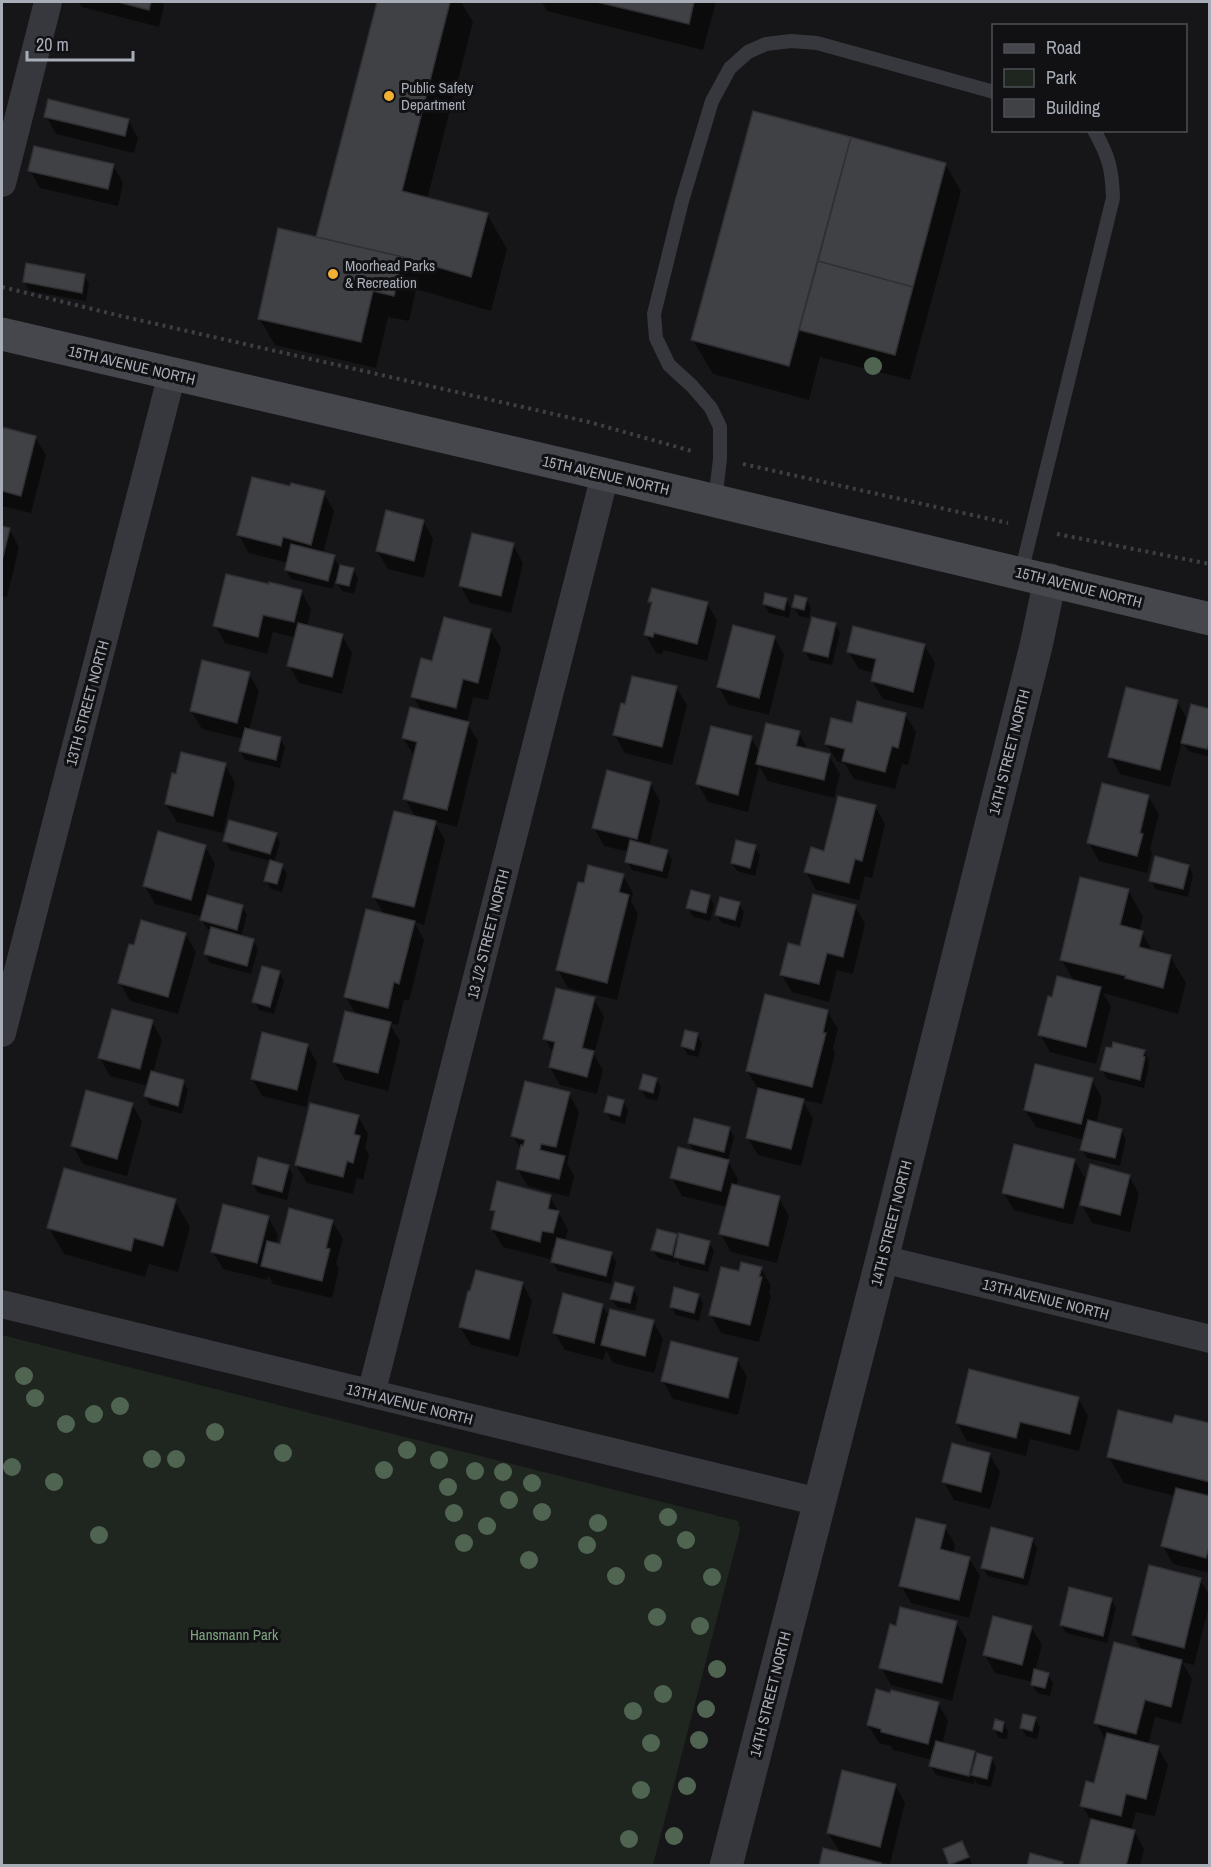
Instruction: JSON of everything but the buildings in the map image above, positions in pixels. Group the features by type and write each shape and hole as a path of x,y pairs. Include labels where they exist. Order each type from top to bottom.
{"main road":[{"name":"15TH AVENUE NORTH","path":"2,334 1209,619"}],"street":[{"path":"2,183 48,2"},
{"name":"13TH STREET NORTH","path":"2,1033 172,374"},
{"name":"13 1/2 STREET NORTH","path":"371,1394 605,475"},
{"name":"14TH STREET NORTH","path":"726,1866 1036,646 1036,577"},
{"name":"13TH AVENUE NORTH","path":"882,1259 1209,1339"},
{"name":"13TH AVENUE NORTH","path":"2,1304 819,1502"}],"lane":[{"path":"715,501 720,459 720,427 711,408 669,365 656,338 654,314 682,201 712,101 730,68 748,52 766,44 791,41 817,43 992,93"},
{"path":"1036,577 1031,529 1113,198 1113,174 1107,152 1095,132"}],"path":[{"path":"2,287 132,319 589,422 720,459 1031,529 1209,564"}],"green space":[{"name":"Hansmann Park","path":"2,1335 738,1521 740,1530 653,1865 2,1865"}],"place":[{"name":"Public Safety Department","path":"389,96"},
{"name":"Moorhead Parks & Recreation","path":"333,274"}]}
